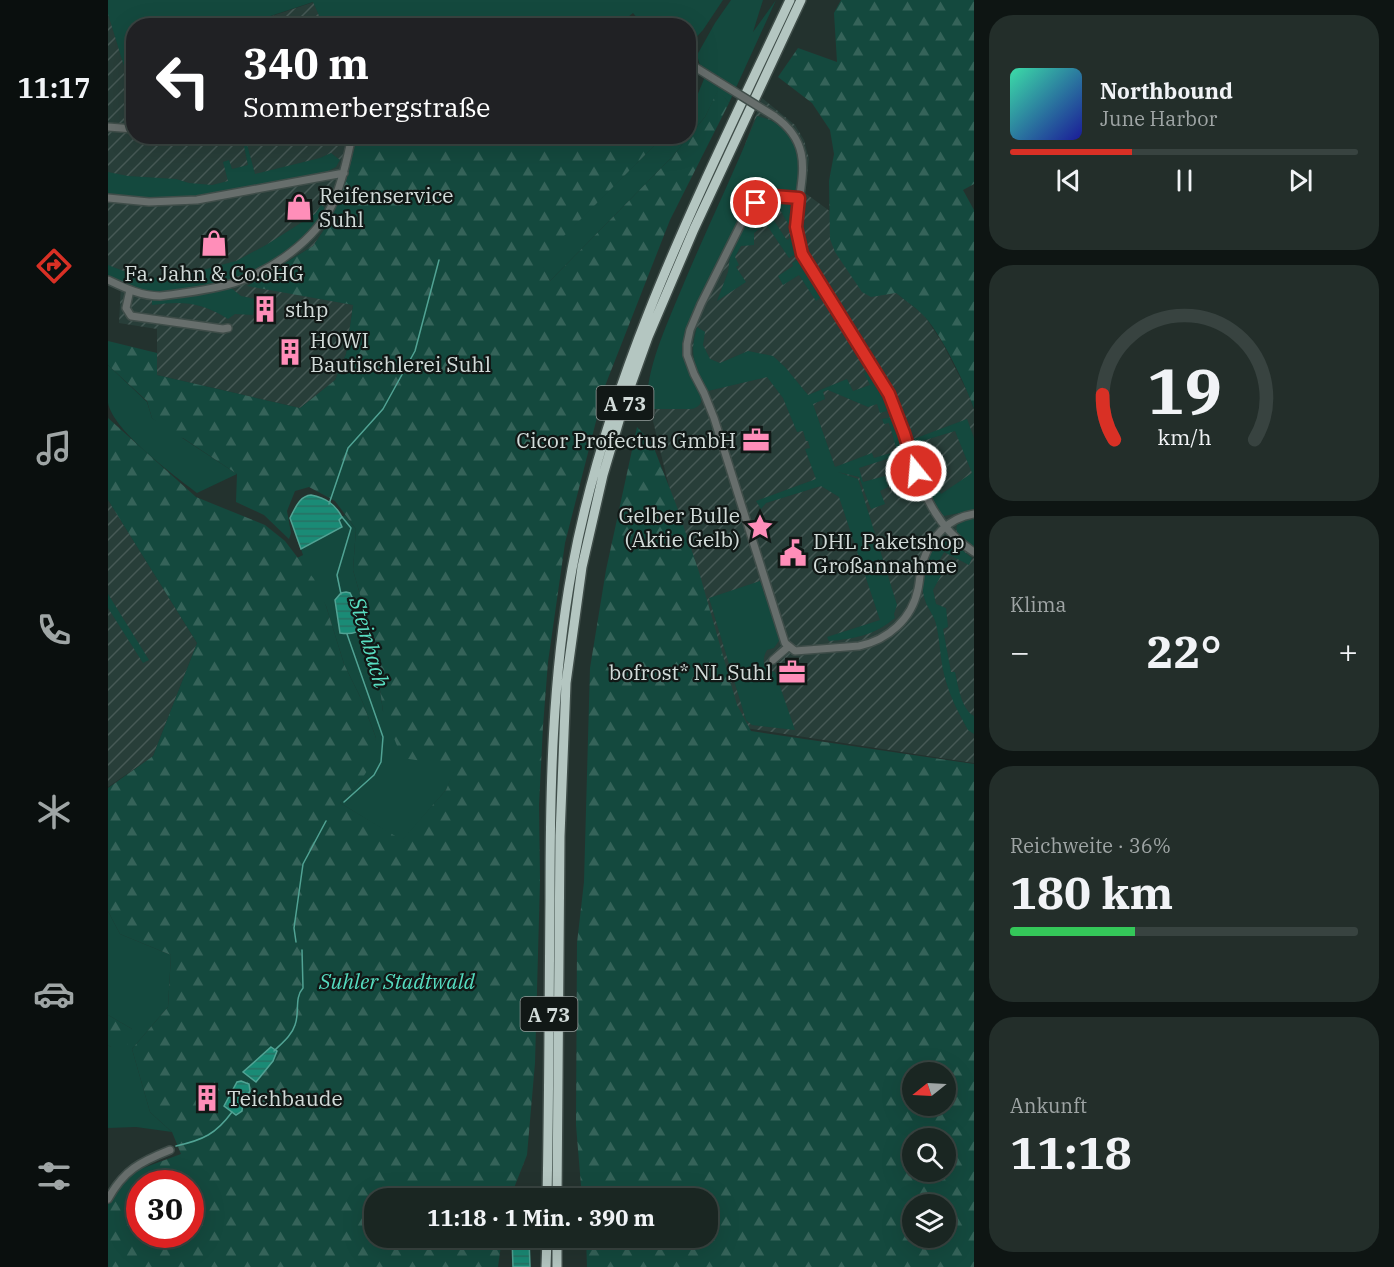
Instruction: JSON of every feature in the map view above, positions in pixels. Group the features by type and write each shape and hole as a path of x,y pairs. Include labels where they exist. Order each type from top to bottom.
{"highway":[{"name":"A 73","path":"552,1188 555,687 572,570 593,474 639,333 664,273 789,0"},
{"name":"A 73","path":"555,836 566,683 582,567 603,475 624,404 673,277 801,0"},
{"path":"546,1267 547,1248"},
{"path":"556,1267 557,1248"}],"street":[{"path":"696,68 774,116 794,134 802,151 803,171 796,227 802,254 889,394 920,483 932,509 944,526 974,552"},
{"path":"108,127 126,128"},
{"path":"108,280 148,296 174,294 235,282 265,268 296,249 318,227 332,204 344,173 350,144"},
{"path":"108,198 149,202 197,200 344,173"},
{"path":"799,198 773,196 750,208 701,304 687,344 689,364 711,408 765,585 783,639 788,647 795,651 859,646 869,644 890,633 913,606 926,553 944,526 974,514"},
{"path":"130,290 126,308 131,316 228,328"},
{"path":"773,660 788,647"},
{"path":"108,1199 121,1179 134,1167 142,1161 170,1150"}],"shaded area":[{"path":"314,2 320,18 266,18"},
{"path":"108,12 126,47 126,144 355,144 348,174 331,219 313,246 248,285 353,305 346,354 335,380 300,408 157,375 157,329 119,323 121,285 108,278"},
{"path":"762,98 795,125 804,140 809,159 805,193 831,212 830,239 884,294 896,293 924,315 943,344 974,410 974,763 739,727 691,577 653,421 673,343"},
{"path":"311,495 326,500 336,508 342,517 339,520 342,527 301,549 290,518 300,500"},
{"path":"108,500 197,643 153,756 108,787"},
{"path":"341,593 350,593 355,603 362,628 349,633 340,633 335,600"},
{"path":"271,1047 277,1051 273,1061 256,1082 243,1072"},
{"path":"237,1082 249,1084 250,1091 243,1102 242,1111 236,1115 224,1106"},
{"path":"512,1248 529,1248 530,1267 513,1267"}],"green space":[{"path":"108,0 723,0 696,38 696,18 637,18 633,13 629,18 332,18 331,16 320,18 313,2 264,18 126,18 126,65 124,66 108,14"},
{"path":"731,0 763,0 753,32 776,0 729,103 718,91 705,117 696,128 696,97 704,79 697,55"},
{"path":"841,0 974,0 974,184 963,190 974,210 974,409 952,359 929,322 896,293 871,297 862,292 835,252 830,239 829,181 834,154 830,130 812,103 778,77 798,48 837,62 834,13"},
{"name":"Suhler Stadtwald","path":"718,90 729,103 670,220 605,386 565,543 548,662 543,726 539,805 540,881 535,1063 527,1155 514,1188 364,1188 364,1248 501,1248 498,1267 108,1267 108,1203 126,1179 126,1248 204,1248 204,1170 138,1170 181,1154 172,1132 150,1112 132,1049 168,1007 171,955 120,934 108,911 108,788 153,756 197,643 108,500 108,418 196,497 265,525 285,541 314,579 326,606 344,664 363,703 376,738 373,762 361,780 340,803 402,840 446,790 456,766 402,758 383,711 373,640 353,570 356,529 335,501 309,487 295,491 287,511 291,533 289,539 264,515 236,502 237,474 183,438 174,437 152,418 147,401 108,365 108,341 157,353 157,375 300,408 335,380 346,354 353,305 247,286 313,246 331,219 348,174 355,144 656,144 540,260 550,281 683,144 696,144 696,128 705,117","holes":["271,1047 256,1082 244,1071"]},
{"path":"757,116 770,120 788,133 797,152 798,187 788,193 763,196 747,207 686,332 684,357 701,395 698,406 691,409 646,409 653,363 663,333"},
{"path":"244,144 247,144 255,174 320,158 331,153 340,160 336,167 326,172 194,197 145,199 108,195 108,172 212,185 228,181 223,162 229,160 232,169 248,165"},
{"path":"656,144 683,144 550,281 539,260"},
{"path":"775,201 785,201 792,206 791,229"},
{"path":"321,205 325,208 314,227 297,244 275,260 224,283 173,294 151,294 134,290 108,277 108,265 134,275 157,278 180,276 236,261 315,214"},
{"path":"756,209 766,212 774,220 787,240 791,233 796,254 789,258 766,224 754,233 754,245 741,246 735,257 739,265 736,267 746,282 717,301 728,272 730,257 748,219"},
{"path":"799,259 822,296 816,301 799,275 783,285 778,276"},
{"path":"231,288 241,296 256,299 253,315 235,314 228,319 209,309 192,304 152,305 152,300 173,299"},
{"path":"697,327 705,332 703,345 710,359 720,363 748,351 773,356 808,395 847,379 853,391 870,385 864,373 870,371 890,410 880,413 877,404 868,407 828,390 823,392 825,399 813,404 835,467 872,453 874,458 897,451 889,423 884,424 882,419 893,417 910,468 905,472 899,455 859,468 863,482 885,476 888,487 880,491 885,504 871,509 859,477 838,472 858,479 897,605 895,618 887,624 864,635 829,641 827,637 880,620 839,497 821,486 766,503 761,509 756,501 816,479 805,449 810,448 808,441 803,431 797,432 783,398 767,377 708,391 694,360 693,346"},
{"path":"108,365 147,402 152,418 237,474 197,493 160,464 121,427 113,414 108,403"},
{"path":"967,419 974,438 974,510 944,516 932,496 916,455 922,453 941,494 972,473 955,431 919,442 921,446 914,449 911,440"},
{"path":"637,427 652,443 677,507 699,572 737,705 751,731 974,764 974,1267 587,1267 586,1248 718,1248 718,1188 581,1188 576,1125 577,943 584,882 590,668 606,570"},
{"path":"345,515 356,529 353,570 373,640 383,711 457,766 446,790 402,841 340,803 361,780 376,738 363,703 344,664 326,606 297,558 303,555 301,549 342,527 339,520"},
{"path":"968,519 974,519 974,547 961,538 956,529 957,525"},
{"path":"946,539 972,558 969,565 944,552 937,565 944,570 933,590 936,604 946,608 948,627 943,629 951,672 955,672 963,702 974,716 974,734 968,730 948,689 936,624 924,595 923,575 927,556 938,542"},
{"path":"760,581 780,639 774,648 767,650 764,664 775,672 795,730 752,725 746,720 709,598"},
{"path":"108,594 149,660 143,663 108,608"},
{"path":"108,911 120,934 171,955 168,1007 132,1049 150,1112 172,1132 136,1127 108,1128 108,1045 111,1047 132,1029 108,1015"},
{"path":"108,1015 132,1029 127,1045 111,1047 108,1045"}],"waterway":[{"name":"Steinbach","path":"329,504 348,448 383,409 415,351 439,260"},
{"name":"Steinbach","path":"341,594 337,575 351,528 342,517"},
{"name":"Steinbach","path":"344,802 374,775 381,762 383,737 347,634"},
{"name":"Steinbach","path":"296,942 294,928 303,864 326,821"},
{"name":"Steinbach","path":"274,1051 294,1029 299,996 303,988 302,950"},
{"name":"Steinbach","path":"176,1146 208,1135 220,1126 232,1112"}],"place":[{"name":"Reifenservice Suhl","path":"299,207"},
{"name":"Fa. Jahn & Co.oHG","path":"214,243"},
{"name":"sthp","path":"265,309"},
{"name":"HOWI Bautischlerei Suhl","path":"290,352"},
{"name":"Cicor Profectus GmbH","path":"756,440"},
{"name":"Gelber Bulle (Aktie Gelb)","path":"760,527"},
{"name":"DHL Paketshop Großannahme","path":"793,553"},
{"name":"bofrost* NL Suhl","path":"792,672"},
{"name":"Teichbaude","path":"207,1098"}],"route":[{"path":"756,203 773,196 799,198 796,227 802,254 889,394 916,471"}]}
